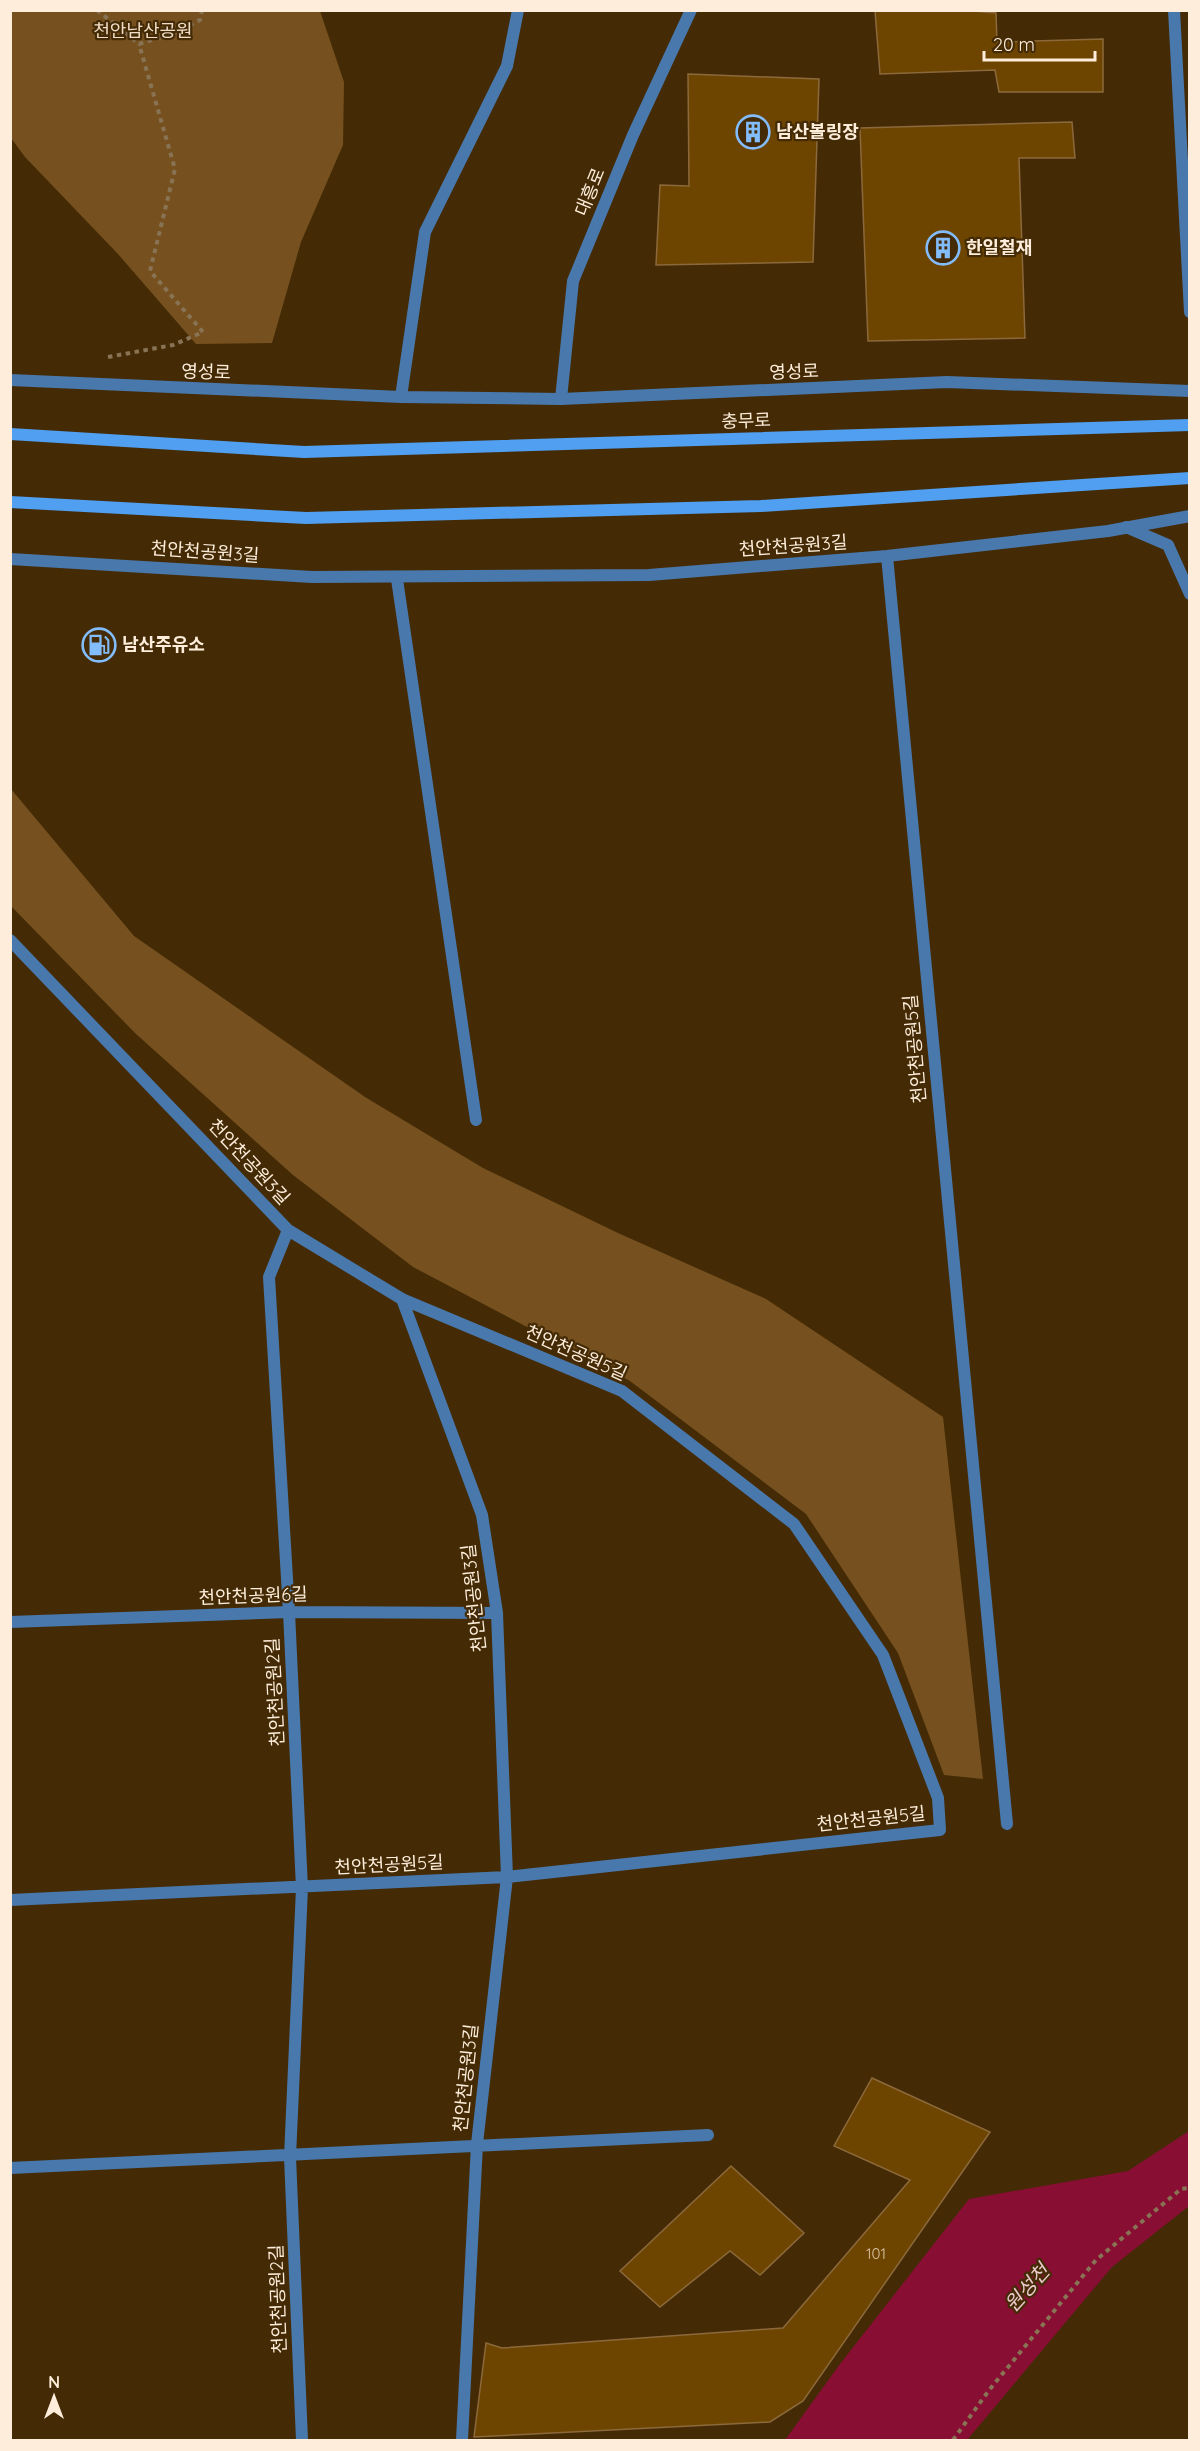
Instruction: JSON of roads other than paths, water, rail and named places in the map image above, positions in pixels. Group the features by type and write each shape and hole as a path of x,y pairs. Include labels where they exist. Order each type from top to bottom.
{"main road":[{"name":"충무로","path":"10,434 304,452 1190,425"},
{"path":"10,502 306,518 761,506 1190,478"}],"street":[{"path":"401,397 424,232 507,66 518,10"},
{"name":"대흥로","path":"561,399 573,281 633,135 691,10"},
{"path":"1174,10 1190,312"},
{"name":"영성로","path":"10,380 401,397 561,399 947,382 1190,391"},
{"name":"천안천공원3길","path":"10,559 312,578 649,575 887,556 1126,527 1190,516"},
{"path":"1126,527 1168,545 1190,594"},
{"name":"천안천공원5길","path":"887,556 1007,1824"},
{"path":"397,579 476,1119"},
{"name":"천안천공원3길","path":"10,940 288,1230 402,1299 482,1515 497,1613 507,1877 477,2144 462,2440"},
{"name":"천안천공원2길","path":"288,1230 270,1277 302,1888 290,2157 298,2440"},
{"name":"천안천공원5길","path":"10,1900 507,1877 939,1830 938,1797 883,1655 794,1524 622,1391 402,1299"},
{"name":"천안천공원6길","path":"10,1622 289,1612 497,1613"},
{"path":"10,2168 290,2157 477,2144 708,2135"}],"water":[{"name":"원성천","path":"1189,2131 1189,2206 1112,2267 967,2440 785,2440 840,2364 969,2199 1128,2171"}],"place":[{"name":"남산볼링장","path":"753,132"},
{"name":"한일철재","path":"943,248"},
{"name":"남산주유소","path":"99,645"}],"park label":[{"name":"천안남산공원","path":"143,31"}]}
